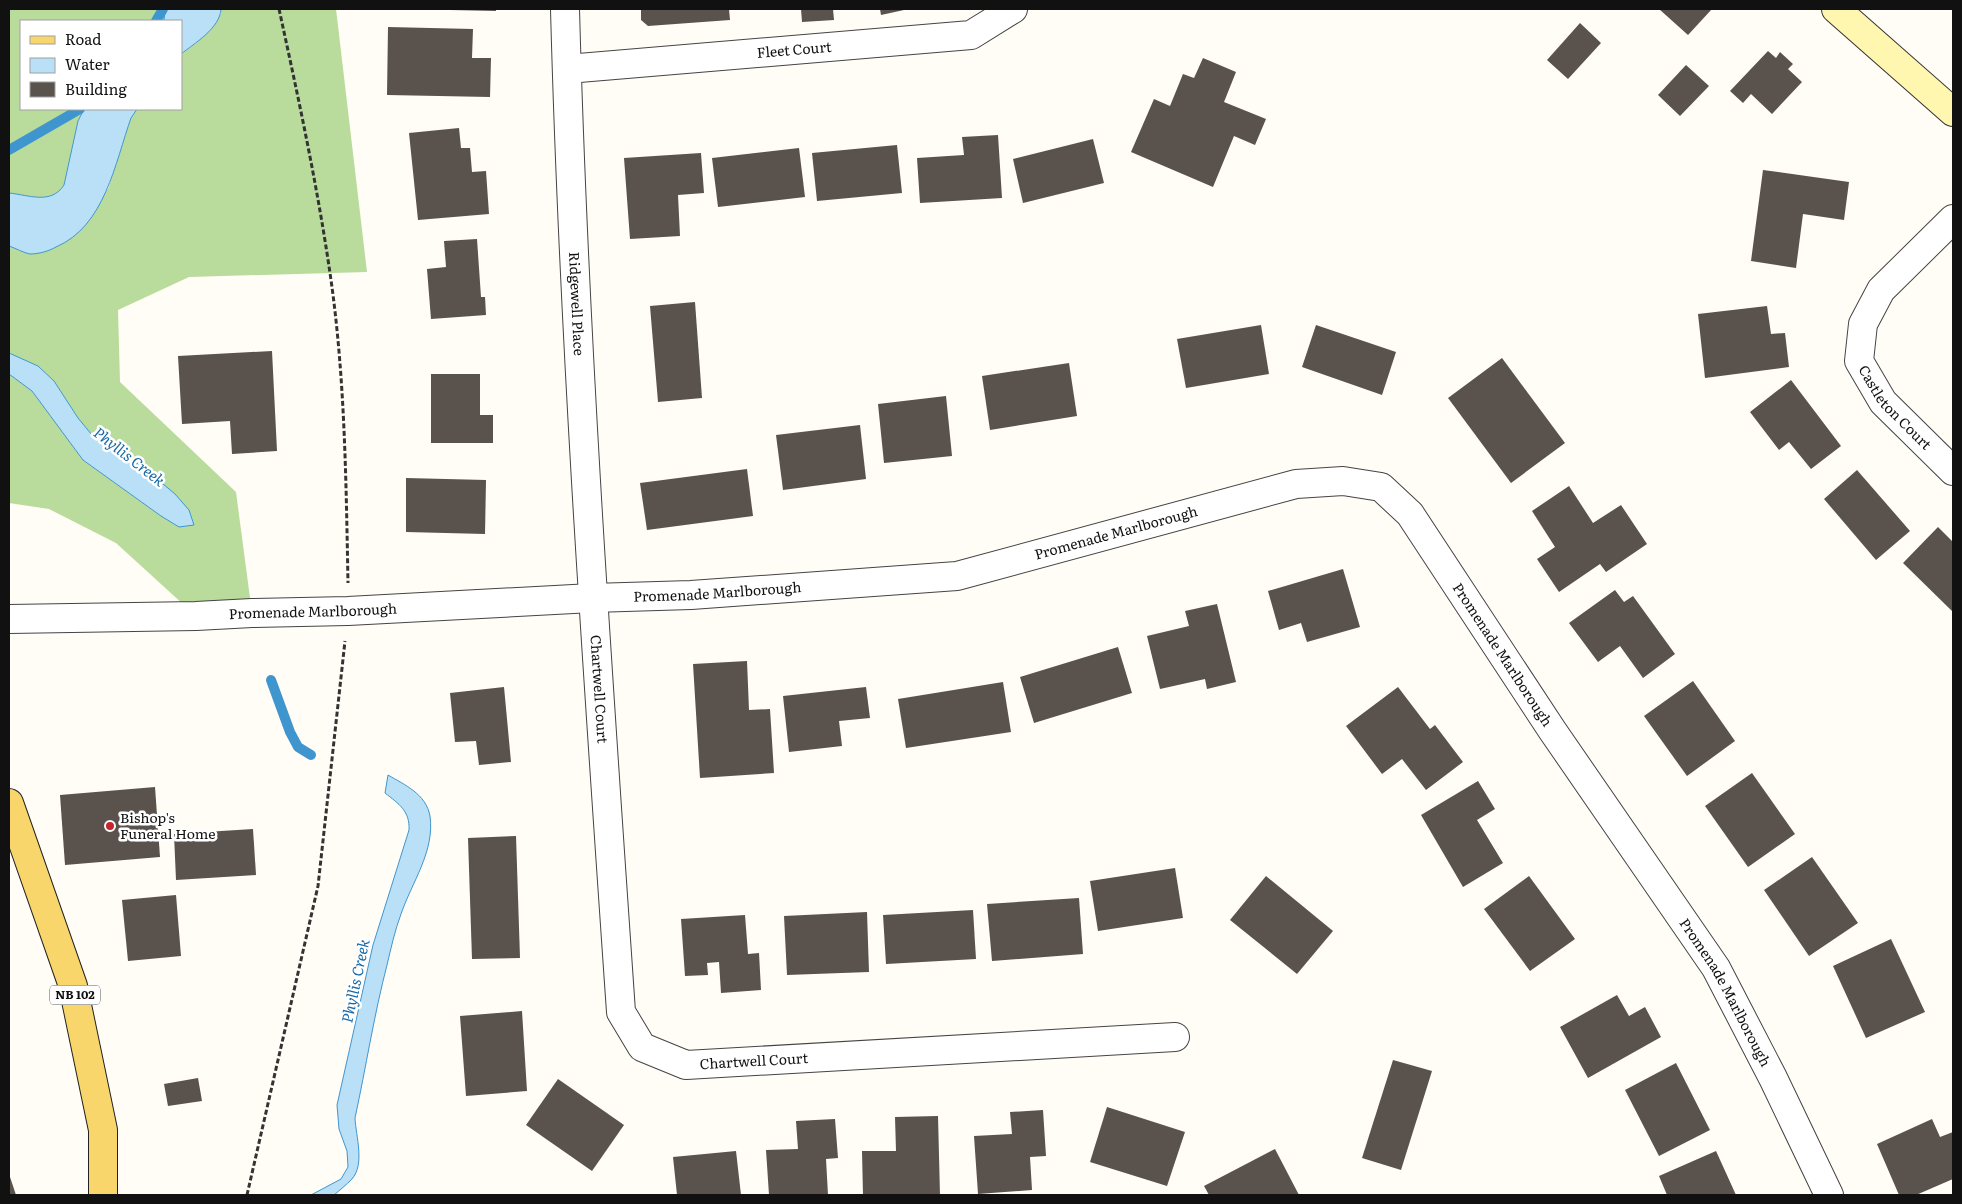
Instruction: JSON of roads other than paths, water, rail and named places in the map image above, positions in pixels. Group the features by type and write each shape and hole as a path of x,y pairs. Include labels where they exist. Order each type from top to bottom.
{"main road":[{"path":"1836,9 1953,112"},
{"name":"NB 102","path":"9,803 73,986 103,1130 103,1195"}],"street":[{"name":"Ridgewell Place","path":"565,9 568,125 592,598"},
{"name":"Fleet Court","path":"567,69 972,35 1013,9"},
{"name":"Castleton Court","path":"1953,219 1881,290 1864,324 1859,361 1883,402 1953,471"},
{"name":"Promenade Marlborough","path":"9,619 186,617 252,612 348,611 592,598 691,595 957,576 1296,484 1343,481 1382,487 1410,514 1552,730 1716,968 1773,1078 1829,1195"},
{"name":"Chartwell Court","path":"592,598 621,1012 642,1047 686,1065 1176,1037"}],"water":[{"path":"165,9 221,9 220,16 212,29 182,53 182,20 164,20"},
{"path":"84,110 136,110 131,118 106,192 86,224 73,237 50,250 40,253 25,253 9,246 9,193 32,197 46,197 59,191 64,185 78,121"},
{"path":"9,353 38,366 54,381 78,418 92,435 143,467 175,494 189,510 194,525 179,527 83,460 32,391 9,374"},
{"path":"388,775 414,791 428,808 431,829 429,842 422,866 397,926 378,1003 355,1118 359,1150 356,1173 334,1195 311,1195 341,1179 348,1167 347,1151 339,1129 337,1105 373,945 409,830 408,818 403,808 385,793"}],"waterway":[{"path":"157,20 163,9"},
{"path":"9,150 78,110"},
{"name":"Phyllis Creek","path":"271,680 290,732 298,747 311,755"}],"place":[{"name":"Bishop's Funeral Home","path":"110,826"}]}
